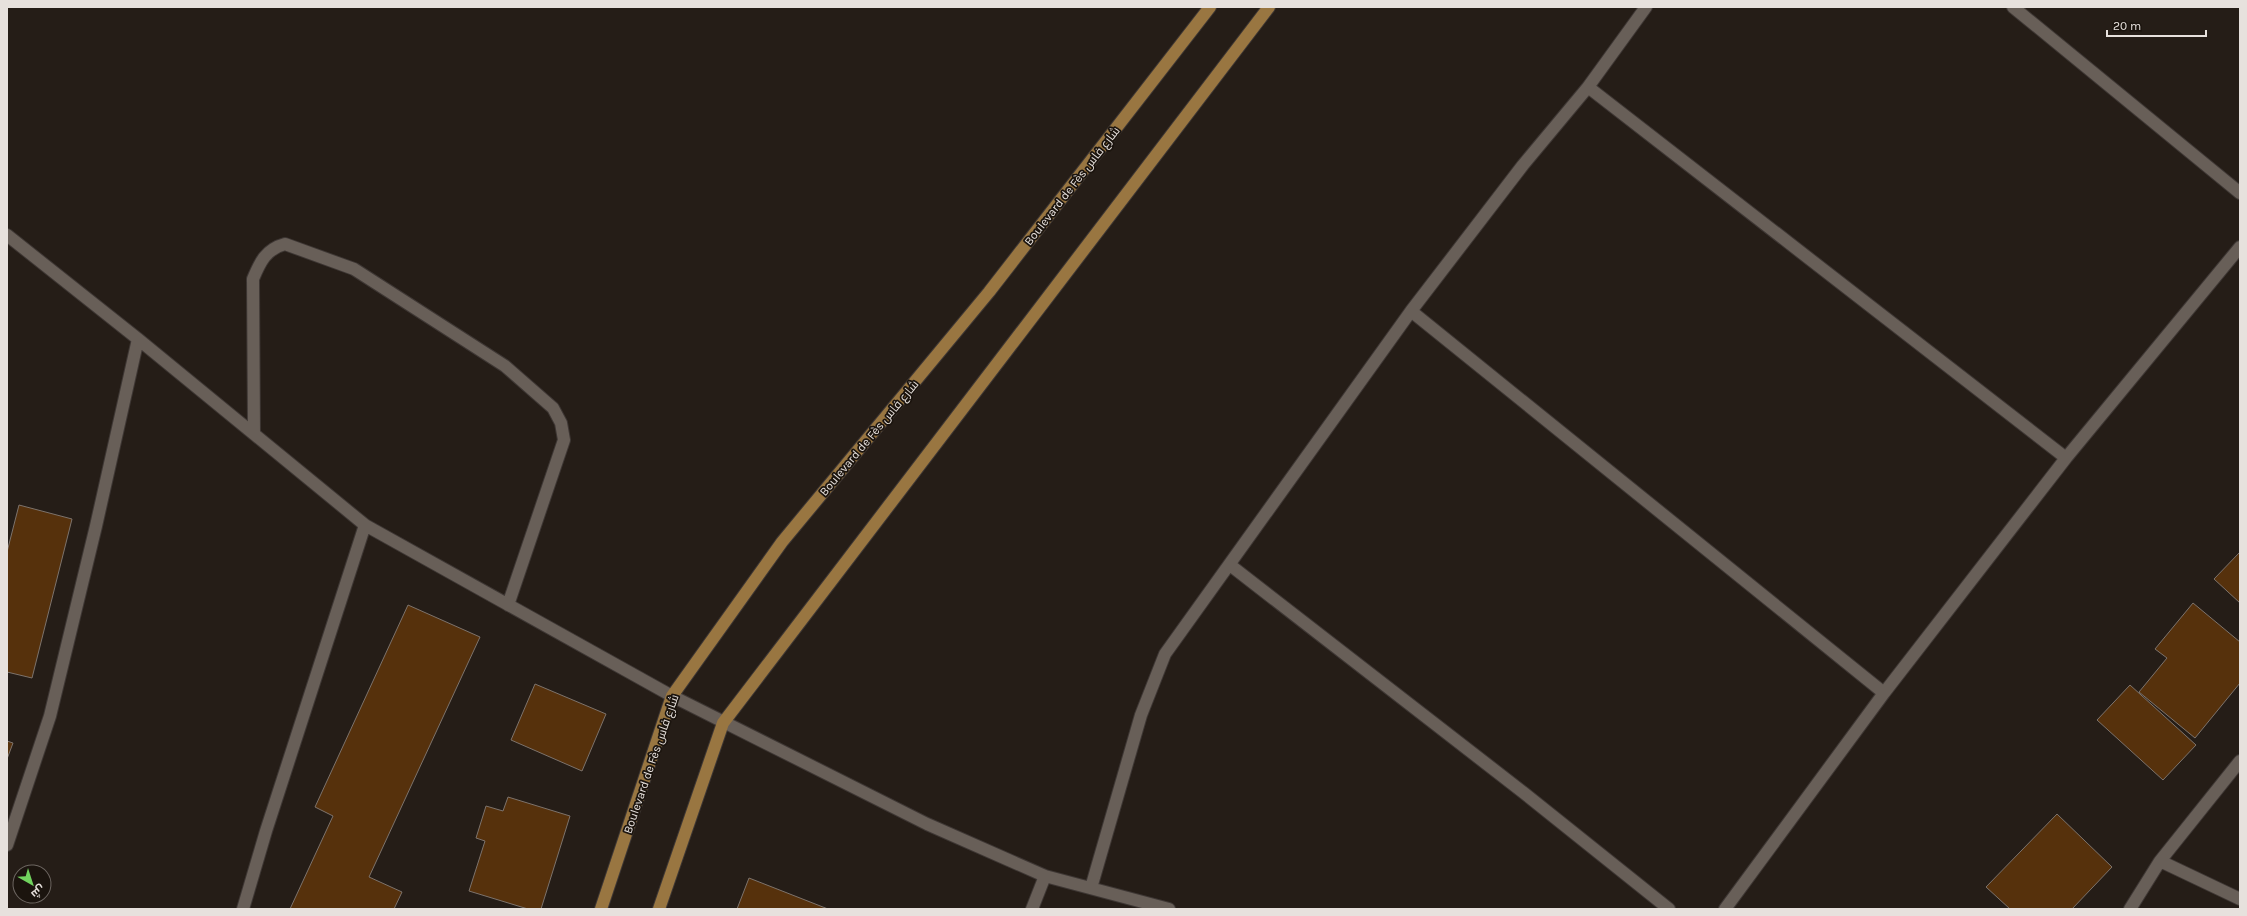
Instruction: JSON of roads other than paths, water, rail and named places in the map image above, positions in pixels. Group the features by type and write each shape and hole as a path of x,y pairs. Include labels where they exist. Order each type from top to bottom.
{"main road":[{"name":"Boulevard de Fès شارع فاس","path":"601,909 672,696 782,542 989,292 1210,7"},
{"path":"659,909 723,723 1269,7"}],"street":[{"path":"1091,888 1141,715 1165,654 1411,311 1523,165 1588,87 1646,7"},
{"path":"2013,7 2240,193"},
{"path":"1588,87 2066,458"},
{"path":"7,235 138,339 365,525 672,696 723,723 927,824 1045,876 1169,909"},
{"path":"254,434 253,279 262,259 276,246 285,244 354,269 504,366 553,408 561,423 564,440 508,605"},
{"path":"1725,909 1884,693 2066,458 2240,247"},
{"path":"1411,311 1884,693"},
{"path":"7,845 50,716 96,526 138,339"},
{"path":"243,909 266,831 365,525"},
{"path":"1230,565 1524,792 1669,909"},
{"path":"2130,909 2160,861 2240,761"},
{"path":"2160,861 2240,899"},
{"path":"1032,909 1045,876"}]}
